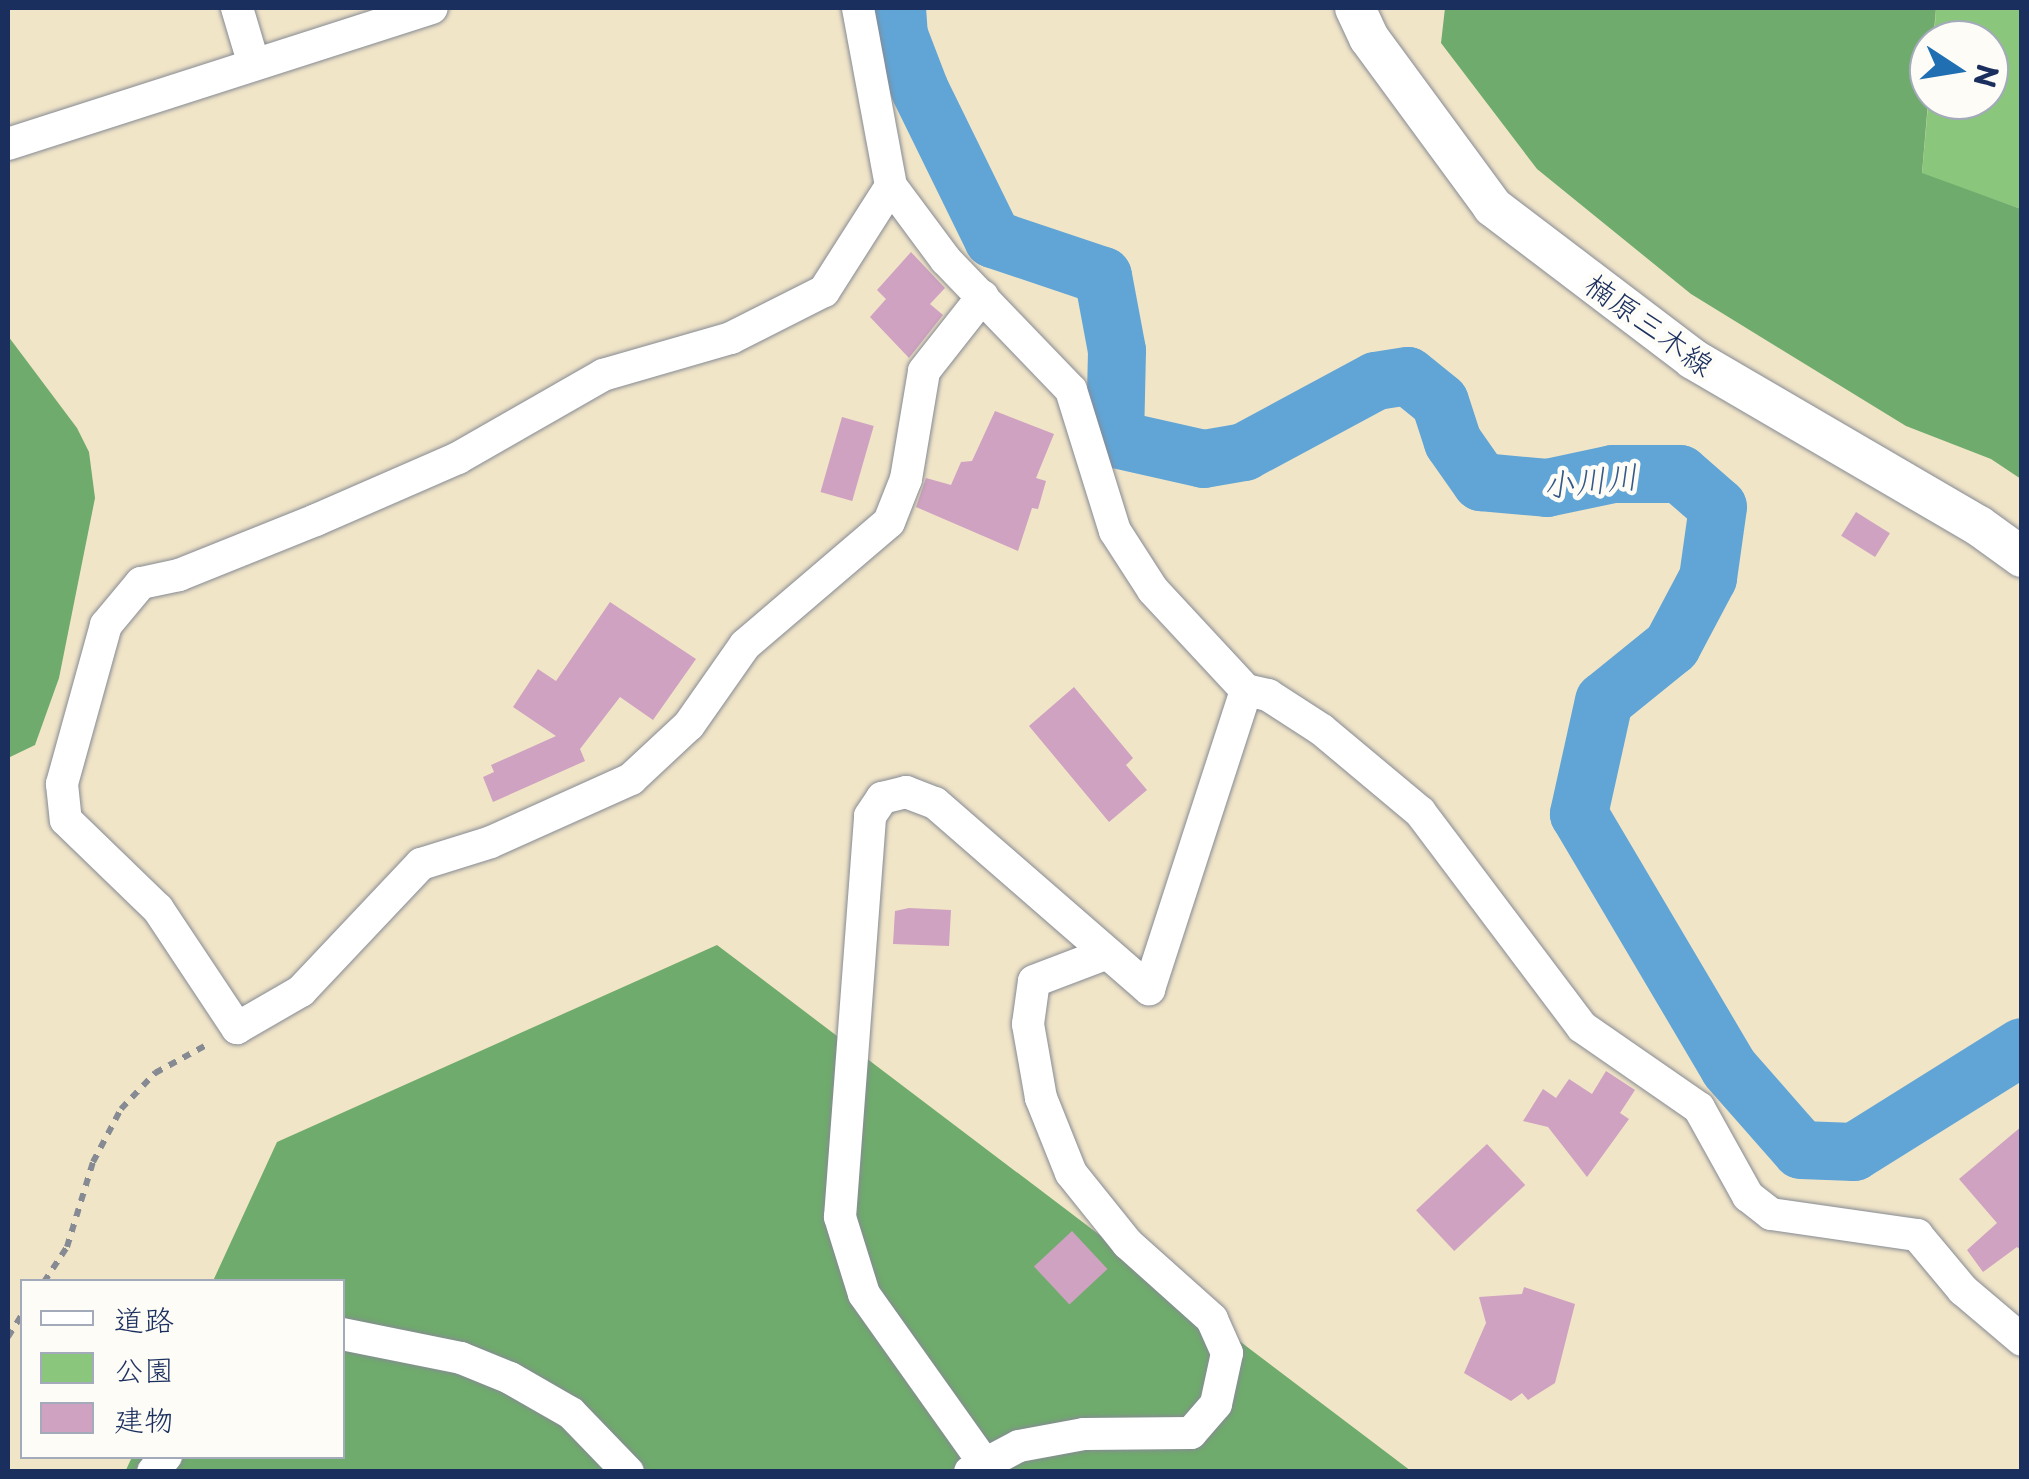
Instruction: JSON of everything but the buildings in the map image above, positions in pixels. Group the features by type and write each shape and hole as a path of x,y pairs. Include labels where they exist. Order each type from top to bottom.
{"main road":[{"name":"楠原三木線","path":"1355,8 1369,38 1494,206 1693,360 1979,526 2022,558"}],"street":[{"path":"238,8 254,64"},
{"path":"8,144 432,8"},
{"path":"858,8 891,186 946,260 1071,390 1115,530 1153,590 1246,690 1268,695 1322,730 1420,812 1582,1027 1699,1108 1748,1196 1771,1214 1917,1235 1963,1290 2022,1340"},
{"path":"891,186 824,291 731,338 603,375 458,458 316,520 179,575 140,583 106,626 62,784 66,820 158,909 237,1028 301,991 420,864 491,842 631,779 689,725 745,645 889,522 906,479 924,371 984,296"},
{"path":"1105,954 1034,981 1028,1024 1040,1098 1071,1173 1128,1244 1212,1318 1226,1353 1216,1404 1191,1433 1084,1434 1019,1446 977,1467 864,1294 840,1217 870,816 882,798 906,792 935,804 1149,989 1246,690"},
{"path":"345,1335 461,1358 510,1378 571,1413 628,1472"}],"path":[{"path":"46,1279 67,1247 93,1162 121,1109 155,1074 237,1028"}],"green space":[{"path":"1445,8 1936,8 1935,20 1909,20 1909,120 1926,120 1922,173 2021,209 2021,479 1991,459 1906,426 1691,294 1537,169 1441,43"},
{"path":"1936,8 2021,8 2021,209 1922,174 1927,120 2009,120 2009,20 1935,20"},
{"path":"8,336 77,428 89,452 95,498 59,678 35,745 8,758"},
{"path":"717,945 1411,1471 125,1472 131,1459 345,1459 345,1279 214,1279 277,1142"}],"waterway":[{"name":"小川川","path":"897,8 899,35 920,90 993,239 1103,276 1117,351 1115,439 1204,459 1244,452 1376,381 1408,376 1440,402 1453,442 1481,482 1547,488 1613,474 1680,474 1718,507 1708,578 1672,646 1604,701 1579,814 1729,1068 1801,1150 1854,1152 2022,1047"}]}
